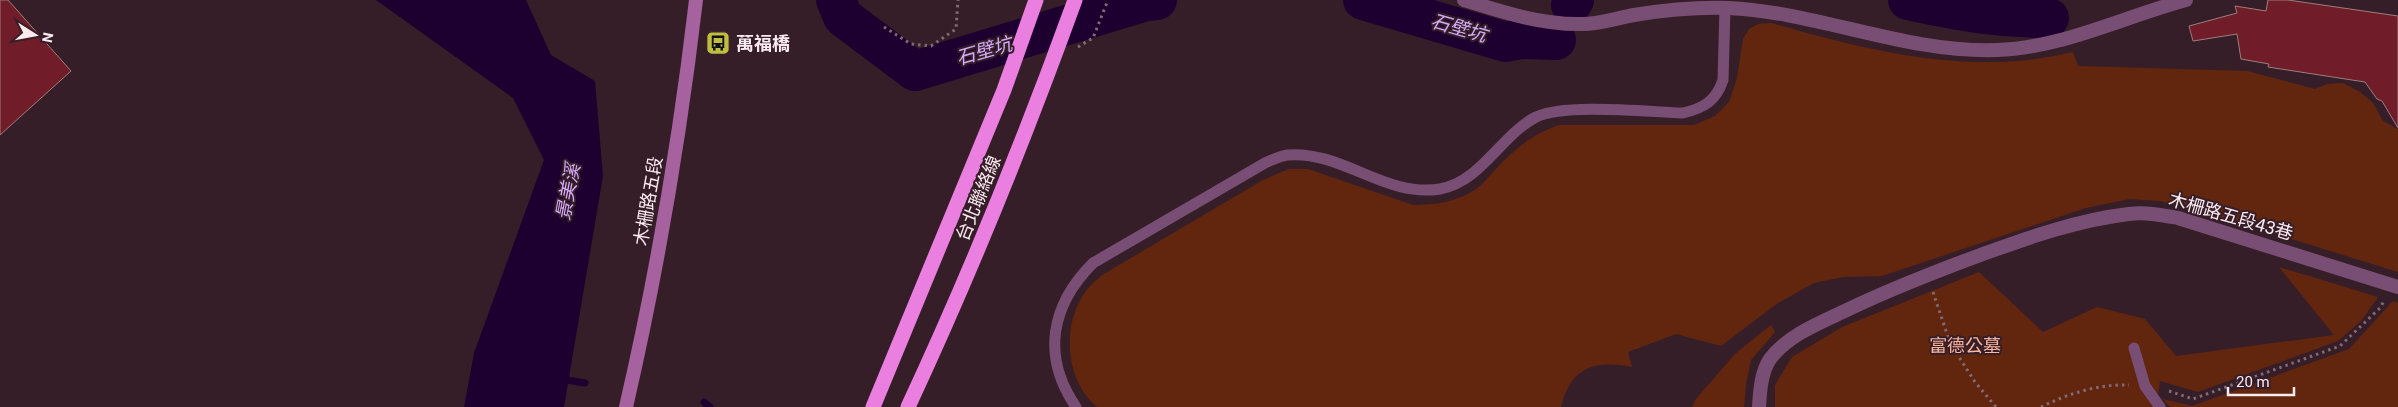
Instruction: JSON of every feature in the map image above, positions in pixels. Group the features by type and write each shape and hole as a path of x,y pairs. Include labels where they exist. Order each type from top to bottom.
{"highway":[{"name":"台北聯絡線","path":"873,407 1004,90 1036,0"},
{"name":"台北聯絡線","path":"908,407 944,331 1043,90 1076,0"}],"main road":[{"name":"木柵路五段","path":"626,407 664,224 687,79 696,0"}],"street":[{"path":"1464,0 1519,16 1567,24 1602,22 1677,10 1725,8 1780,12 1863,33 1924,45 1994,50 2038,46 2063,40 2186,0"},
{"name":"木柵路五段43巷","path":"1759,407 1765,369 1779,350 1814,326 1882,293 1927,274 2076,223 2144,213 2198,224 2394,286"}],"lane":[{"path":"1076,407 1064,390 1056,365 1055,339 1062,305 1076,280 1094,263 1265,162 1285,155 1308,155 1329,160 1388,184 1417,191 1442,189 1467,177 1522,126 1538,117 1554,112 1575,110 1684,112 1700,109 1710,102 1719,91 1723,80 1725,8"},
{"path":"2134,348 2145,386 2160,407"}],"path":[{"path":"884,27 911,44 931,46 956,28 958,0"},
{"path":"1071,52 1093,38 1108,0"},
{"path":"1927,274 1950,343 1975,382 1996,407"},
{"path":"2041,407 2066,394 2119,385 2145,386 2192,399 2340,346 2381,307 2394,286"}],"green space":[{"path":"1771,23 1883,51 1959,61 1997,62 2035,59 2073,52 2078,66 2247,71 2315,89 2327,84 2343,83 2360,92 2373,103 2383,121 2398,129 2398,272 2214,215 2160,201 2130,199 2086,208 1882,276 1843,277 1814,283 1778,303 1721,346 1676,334 1628,352 1632,367 1606,365 1586,369 1571,383 1561,407 1097,407 1086,396 1078,382 1070,352 1070,336 1078,305 1089,287 1102,275 1263,180 1289,169 1308,169 1413,205 1452,200 1476,189 1524,143 1540,133 1559,125 1694,125 1715,116 1729,102 1737,78 1743,39 1749,29 1758,24"},
{"name":"富德公墓","path":"2279,267 2378,297 2361,321 2338,341 2198,392 2160,381 2156,407 1775,407 1775,385 1792,357 1842,327 1979,272 2043,332 2097,307 2145,319 2176,356 2334,335"},
{"path":"2393,301 2398,303 2398,407 2170,407 2163,399 2192,406 2349,349"},
{"path":"1771,325 1775,332 1751,360 1744,407 1692,407 1696,399 1735,354"}],"water":[{"name":"景美溪","path":"376,0 526,0 551,55 595,81 603,176 564,407 464,407 474,353 544,160 513,98"}],"building":[{"path":"0,0 8,0 71,71 0,135"},
{"path":"2268,0 2288,0 2398,16 2398,128 2382,101 2377,99 2365,82 2268,67 2269,64 2241,59 2237,34 2193,41 2189,26 2237,13 2235,6 2266,11"}],"waterway":[{"name":"石壁坑","path":"836,0 843,17 915,71 1146,1 1157,0"},
{"name":"石壁坑","path":"1363,0 1506,42 1521,39 1556,40"},
{"name":"石壁坑","path":"1571,5 1574,0"},
{"name":"石壁坑","path":"1908,0 1978,13 2012,17 2049,18"},
{"path":"561,379 585,383"},
{"path":"704,402 710,407"}],"place":[{"name":"萬福橋","path":"718,43"}]}
